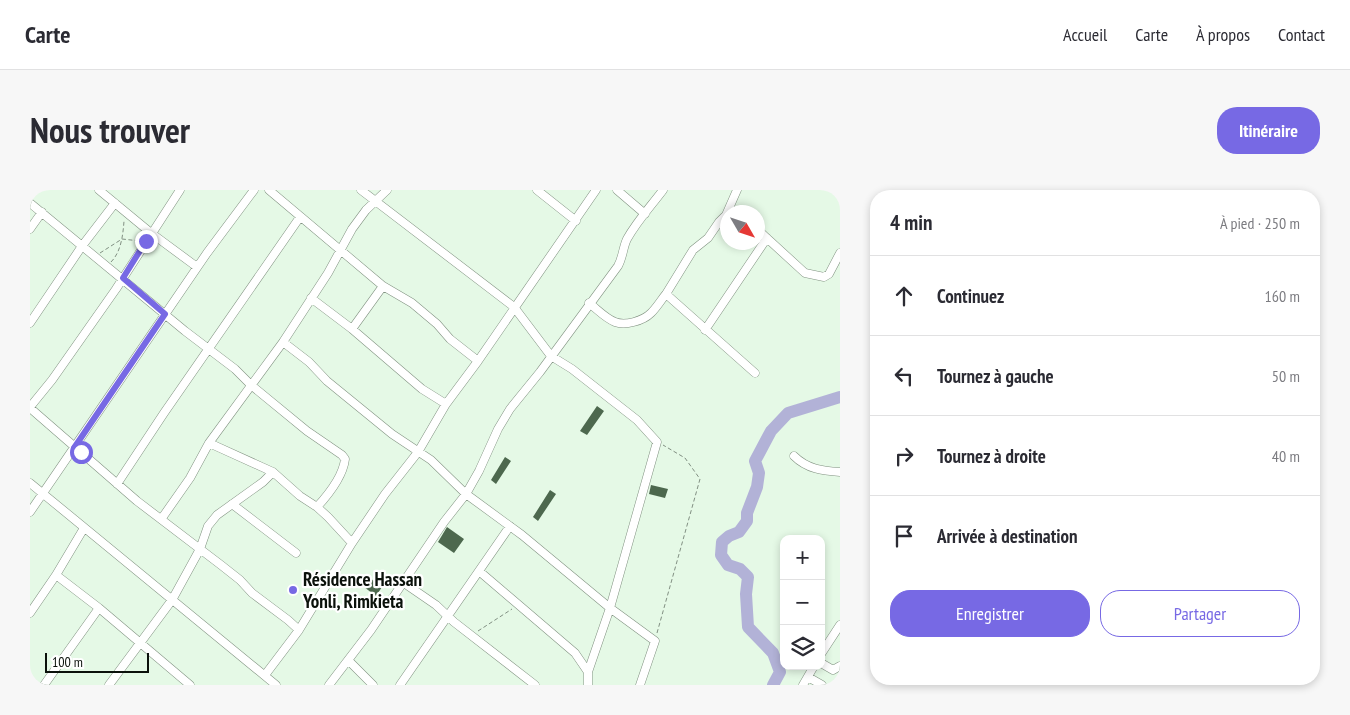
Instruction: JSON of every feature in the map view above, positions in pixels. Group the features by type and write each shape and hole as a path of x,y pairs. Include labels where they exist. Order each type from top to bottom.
{"street":[{"path":"99,190 151,233 197,267"},
{"path":"180,190 123,278 52,380 30,407 74,448 94,462 117,484 240,580 252,593 299,630"},
{"path":"30,512 197,267 254,190"},
{"path":"269,190 383,286 412,303 437,324 450,339 478,361"},
{"path":"361,190 514,307 551,356 572,369 637,420 657,442 610,608 588,672 588,685"},
{"path":"162,518 190,478 209,444 283,342 328,273 352,229 375,201 387,190"},
{"path":"537,190 576,220"},
{"path":"265,675 299,630 352,543 385,494 418,452 446,404 478,361 596,190"},
{"path":"617,190 645,214"},
{"path":"329,685 404,583 444,522 466,494 480,471 498,429 510,409 618,266 623,256 626,242 635,226 664,190"},
{"path":"734,205 737,190"},
{"path":"30,203 235,369 251,385 307,431 342,455 345,460 335,483 327,497 317,507"},
{"path":"30,323 82,246 115,203"},
{"path":"30,229 42,212"},
{"path":"117,484 300,217"},
{"path":"589,303 616,323 635,321 650,314 666,294 693,250 708,238 720,225"},
{"path":"705,330 767,238 805,273 814,276 824,277 829,274 840,253"},
{"path":"352,329 383,286"},
{"path":"666,294 755,373"},
{"path":"311,298 352,329 422,389 446,404"},
{"path":"283,342 392,434 431,460 466,494 510,526 610,608 655,641 640,685"},
{"path":"209,444 273,472 300,496 317,507 352,543"},
{"path":"794,456 799,461 818,470 840,472"},
{"path":"109,685 172,600 200,549 208,526 217,515 263,482 273,472"},
{"path":"30,483 276,685"},
{"path":"232,504 296,553"},
{"path":"400,685 510,526"},
{"path":"30,613 84,528"},
{"path":"479,571 576,653 588,672"},
{"path":"56,574 190,685"},
{"path":"404,583 436,605 447,616 532,684"},
{"path":"44,685 99,608"},
{"path":"825,648 840,625"},
{"path":"348,660 372,685"},
{"path":"825,665 838,670"},
{"path":"802,685 812,670"},
{"path":"808,677 822,685"}],"path":[{"path":"107,266 115,258 122,239 125,211"},
{"path":"95,256 122,239 146,241"},
{"path":"655,641 700,480 685,458 657,442"},
{"path":"470,634 488,626 503,614 521,605"}],"building":[{"path":"597,406 604,411 587,435 580,431"},
{"path":"505,457 511,461 496,484 491,480"},
{"path":"651,485 668,489 665,498 649,494"},
{"path":"550,490 556,494 538,521 533,517"},
{"path":"447,527 464,539 454,553 438,542"},
{"path":"366,575 382,587 376,596 360,584"}],"waterway":[{"path":"773,685 780,672 773,653 748,627 746,594 748,577 740,569 728,565 721,555 722,542 729,536 739,532 747,521 747,513 757,487 759,473 755,461 771,431 788,413 840,397"}],"place":[{"name":"Résidence Hassan Yonli, Rimkieta","path":"293,590"}],"route":[{"path":"81,452 74,448 165,314 123,278 146,241"}]}
